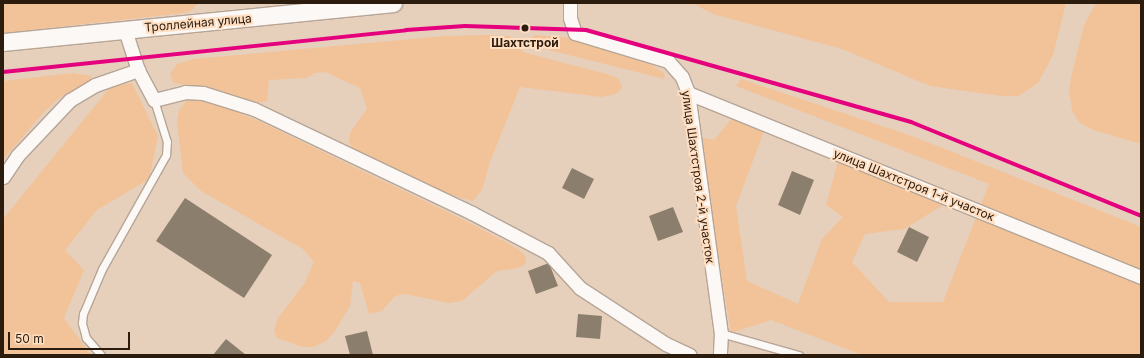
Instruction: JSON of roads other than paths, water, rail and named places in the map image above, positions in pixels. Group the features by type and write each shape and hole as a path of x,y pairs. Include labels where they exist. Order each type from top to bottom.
{"street":[{"name":"Троллейная улица","path":"3,42 393,3"},
{"name":"улица Шахтстроя 2-й участок","path":"570,3 570,18 575,33 668,61 676,68 688,93 721,333 720,355"},
{"path":"125,30 138,70 154,100 185,92 203,93 254,109 472,213 548,253 580,288 666,344 690,355"},
{"path":"3,177 17,156 70,100 95,85 138,70"},
{"name":"улица Шахтстроя 1-й участок","path":"688,93 1141,277"}],"lane":[{"path":"101,355 86,338 82,323 83,314 102,269 166,155 167,142 154,100"},
{"path":"721,333 799,355"}],"place":[{"name":"Шахтстрой","path":"525,28"}]}
